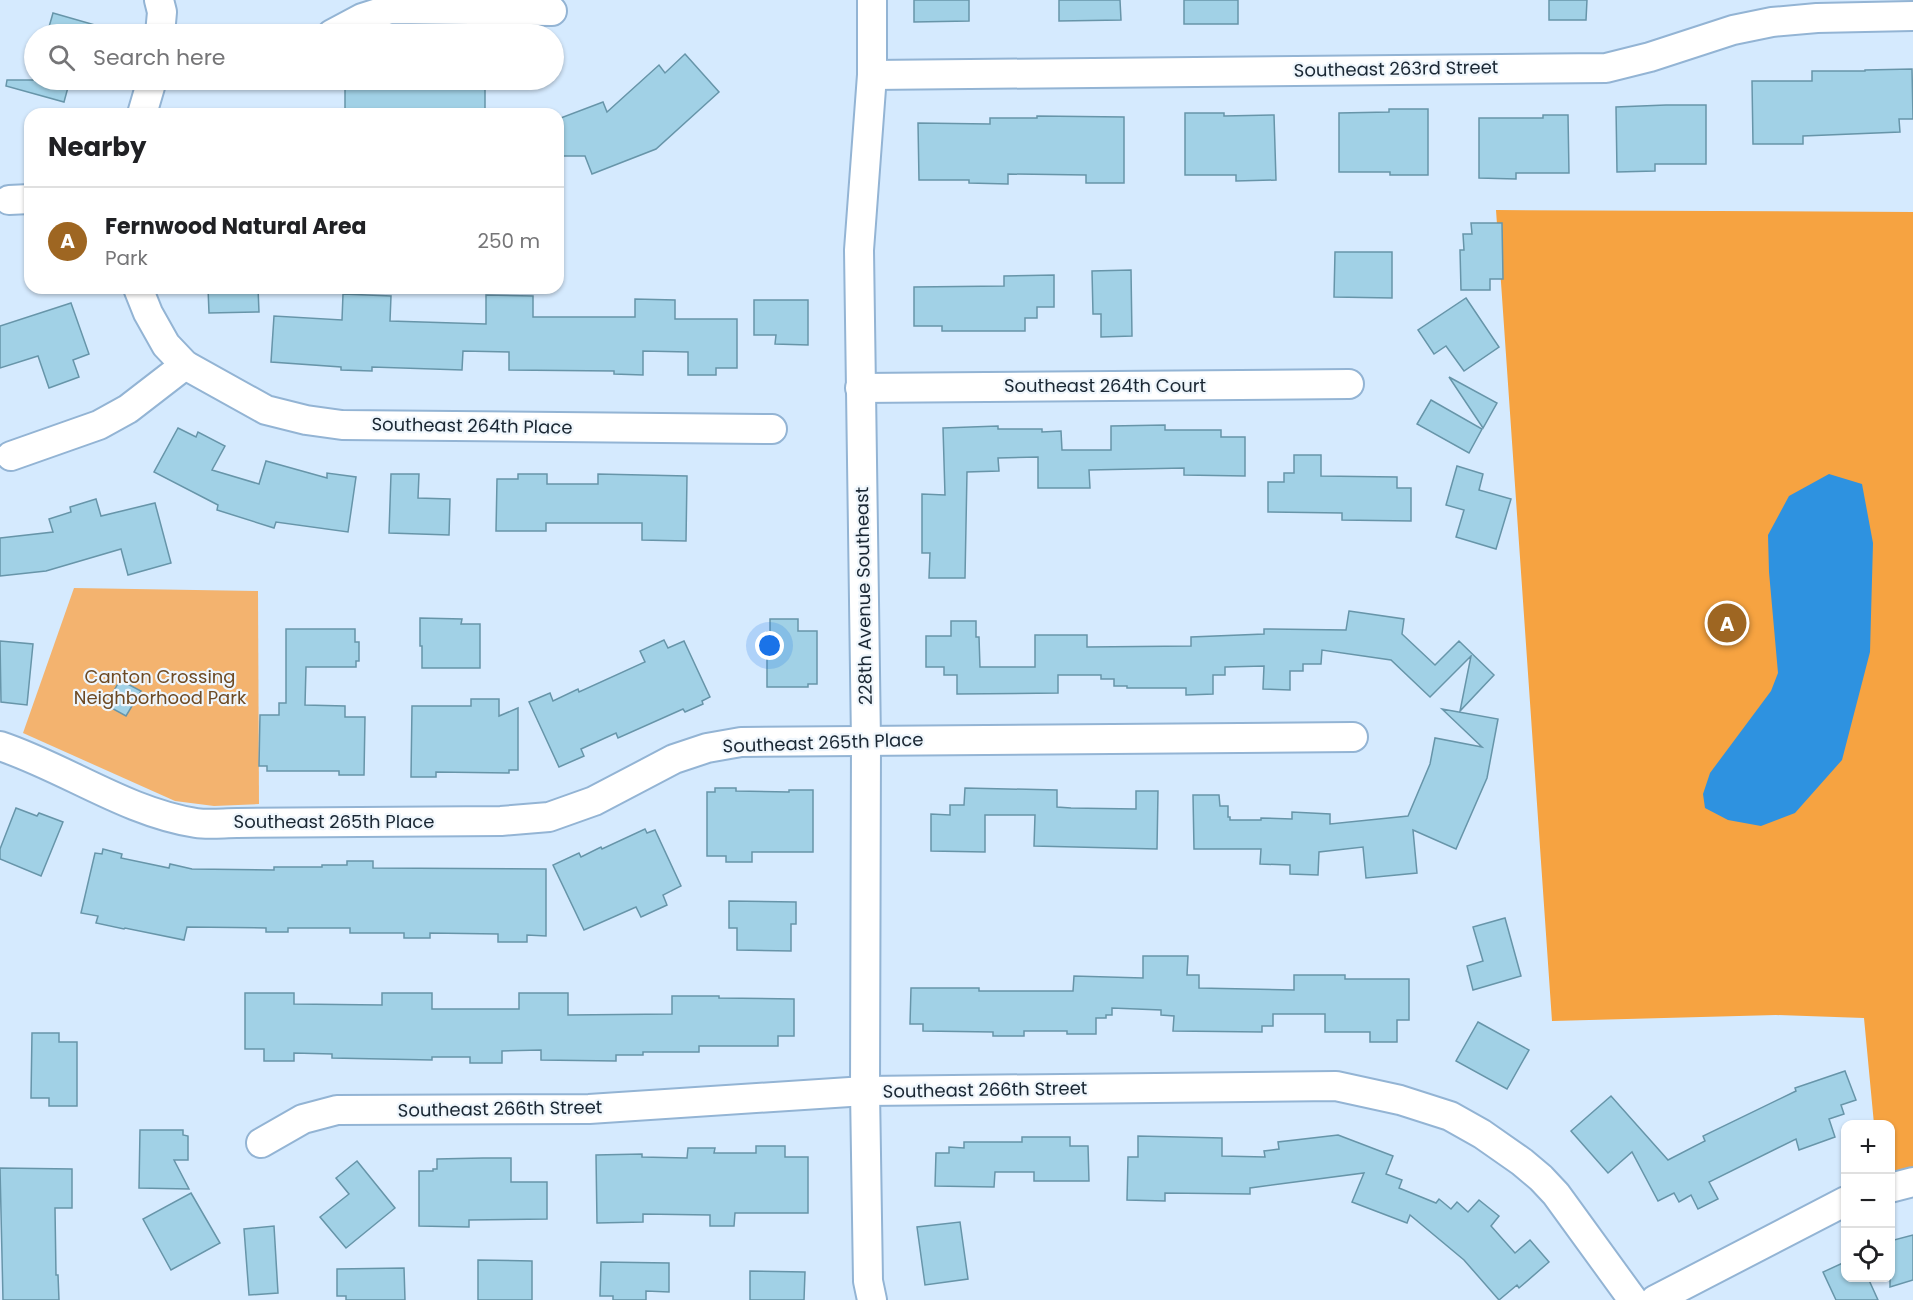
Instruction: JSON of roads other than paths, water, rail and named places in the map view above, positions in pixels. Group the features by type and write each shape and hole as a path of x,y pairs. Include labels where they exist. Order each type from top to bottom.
{"street":[{"path":"159,0 162,12 161,24"},
{"name":"228th Avenue Southeast","path":"872,0 872,75 859,250 866,741 865,1091 868,1281 872,1300"},
{"path":"351,24 391,9 552,11"},
{"name":"Southeast 263rd Street","path":"872,75 1606,68 1650,57 1733,30 1772,22 1817,18 1913,16"},
{"path":"144,108 149,90"},
{"name":"Southeast 264th Place","path":"140,294 166,345 185,365 266,410 306,420 342,425 772,429"},
{"path":"10,456 99,425 128,409 185,365"},
{"name":"Southeast 264th Court","path":"860,388 1349,384"},
{"name":"Southeast 265th Place","path":"0,746 24,754 119,800 167,817 197,823 237,823 501,821 549,817 594,801 674,759 707,748 741,742 1353,737"},
{"name":"Southeast 266th Street","path":"261,1143 303,1119 336,1110 589,1109 865,1091 1336,1086 1426,1107 1458,1120 1522,1162 1556,1194 1633,1300"},
{"path":"1895,1187 1913,1182"},
{"path":"1655,1300 1841,1203"}],"water":[{"path":"1829,474 1862,484 1873,543 1870,652 1842,760 1795,813 1761,826 1728,820 1705,808 1703,794 1710,773 1771,691 1778,673 1768,535 1789,496"}],"place":[{"name":"Fernwood Natural Area","path":"1727,623"}],"park label":[{"name":"Canton Crossing Neighborhood Park","path":"160,687"}]}
